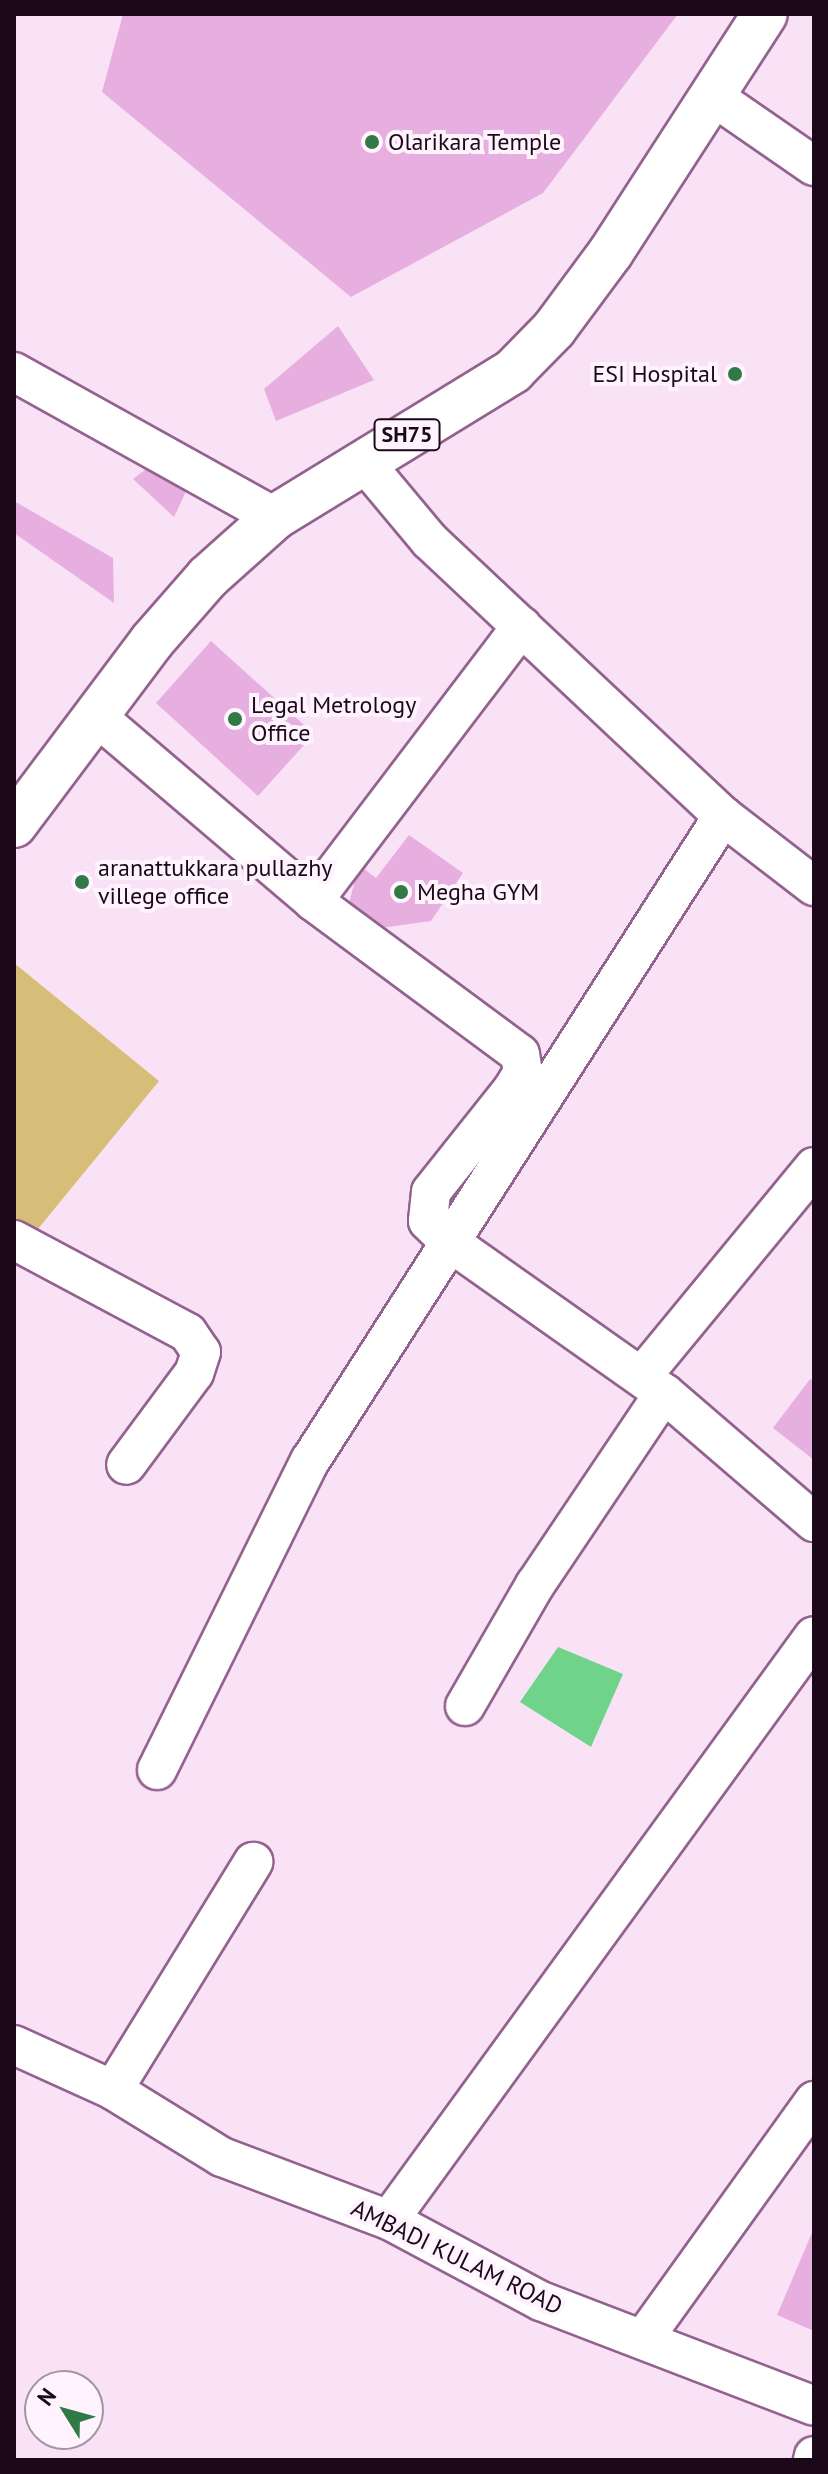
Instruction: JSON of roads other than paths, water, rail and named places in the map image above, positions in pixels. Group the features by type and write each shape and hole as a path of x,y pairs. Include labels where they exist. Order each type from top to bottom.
{"main road":[{"name":"SH75","path":"14,825 96,716 208,577 275,517 513,371 554,329 611,252 765,14"}],"street":[{"path":"711,95 814,166"},
{"path":"14,372 275,517"},
{"path":"363,461 430,541 723,816 814,886"},
{"path":"313,901 522,626"},
{"path":"96,716 313,901 520,1054 523,1072 512,1090 431,1192 428,1221 451,1243 653,1384 814,1522"},
{"path":"157,1770 310,1461 723,816"},
{"path":"465,1706 653,1384 814,1167"},
{"path":"14,1240 188,1333 201,1352 194,1373 126,1465"},
{"path":"389,2220 814,1636"},
{"path":"113,2090 253,1862"},
{"name":"AMBADI KULAM ROAD","path":"14,2045 113,2090 222,2157 389,2220 541,2301 644,2338 814,2406"},
{"path":"644,2338 814,2101"}],"place":[{"name":"Olarikara Temple","path":"372,142"},
{"name":"ESI Hospital","path":"735,374"},
{"name":"Legal Metrology Office","path":"235,719"},
{"name":"aranattukkara pullazhy villege office","path":"82,882"},
{"name":"Megha GYM","path":"401,892"}]}
